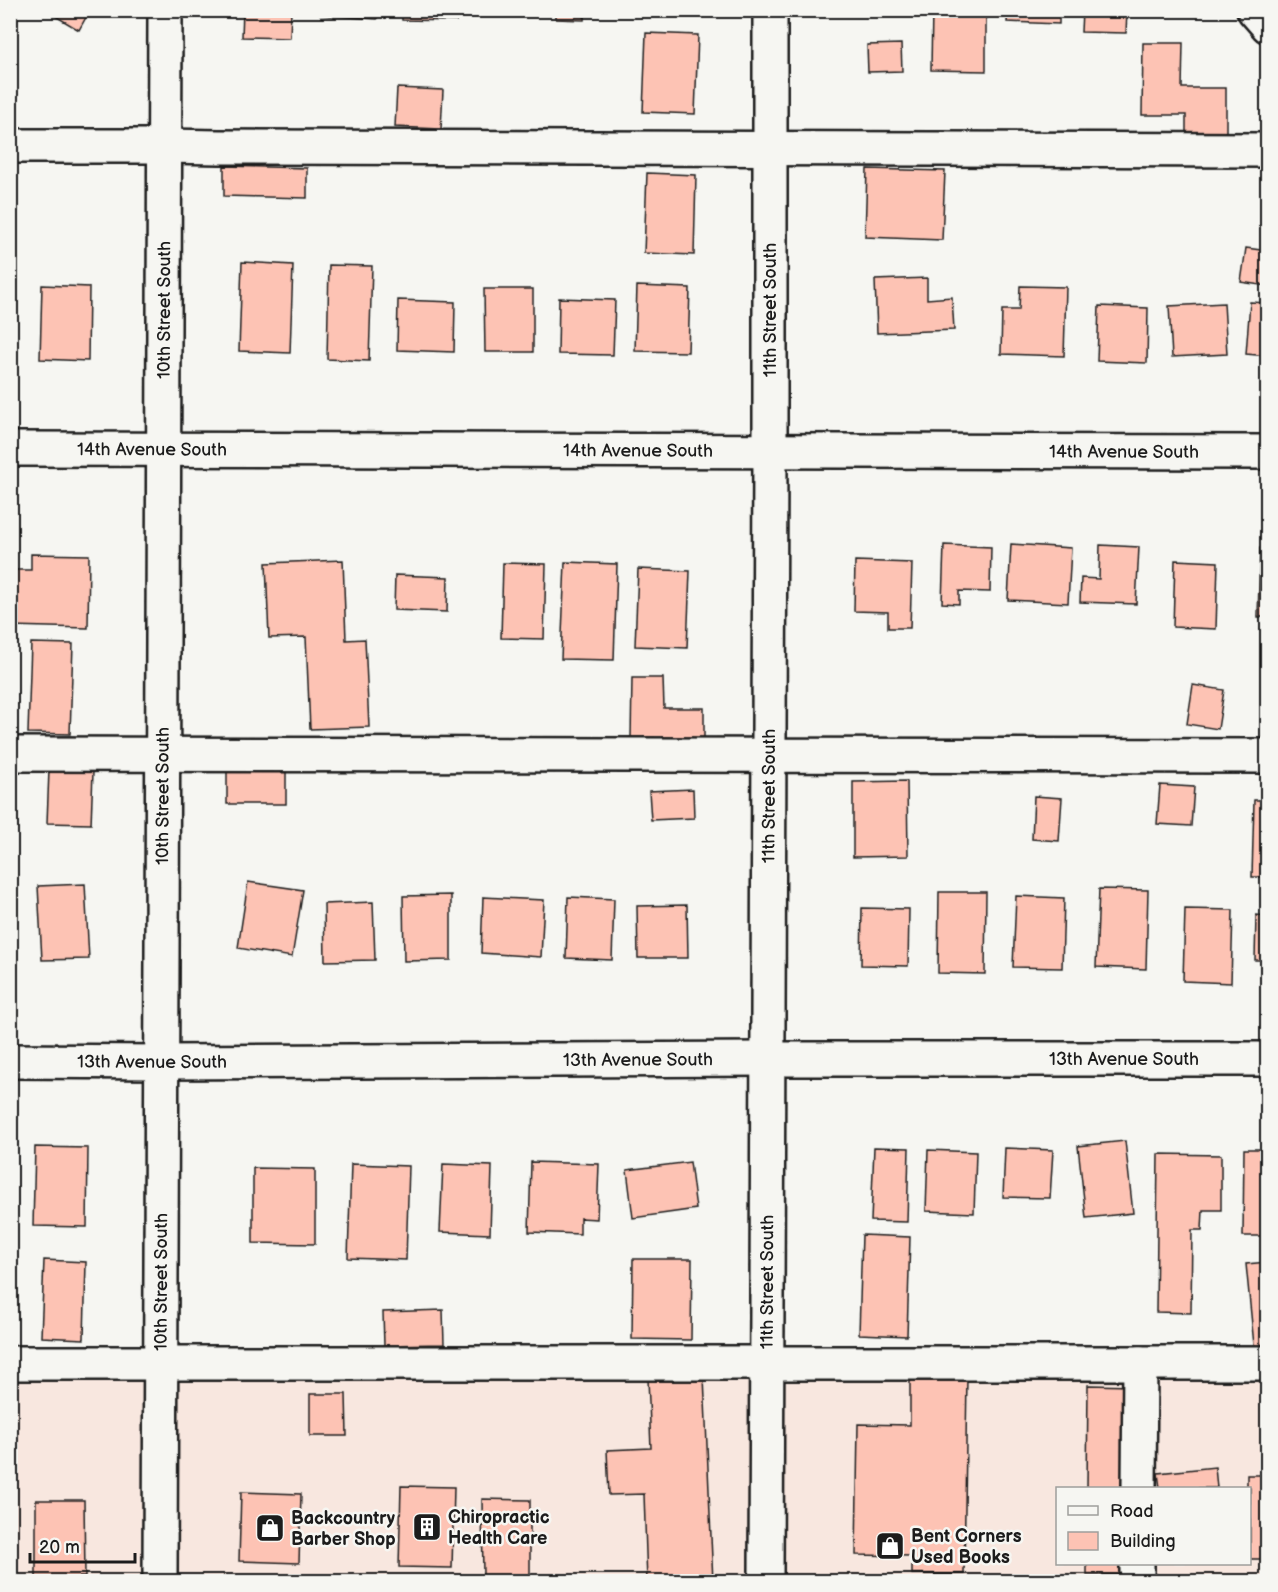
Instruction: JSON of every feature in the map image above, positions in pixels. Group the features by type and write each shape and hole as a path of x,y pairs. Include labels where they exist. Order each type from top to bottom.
{"street":[{"name":"10th Street South","path":"160,1581 165,10"},
{"name":"11th Street South","path":"766,1581 770,10"},
{"path":"1254,10 1268,26"},
{"path":"10,146 1268,150"},
{"name":"14th Avenue South","path":"10,449 1268,452"},
{"path":"10,754 1268,756"},
{"name":"13th Avenue South","path":"10,1060 163,1062 1268,1059"},
{"path":"10,1363 1268,1363"},
{"path":"1138,1487 1140,1363"},
{"path":"1137,1565 1137,1581"}],"shaded area":[{"path":"10,1351 1267,1352 1267,1581 11,1581"}],"building":[{"path":"45,10 90,10 79,30"},
{"path":"243,10 291,10 290,38 242,37"},
{"path":"320,10 377,10 377,19 320,15"},
{"path":"402,10 456,10 456,21 402,20"},
{"path":"556,10 585,10 584,20 556,19"},
{"path":"932,10 986,10 986,71 931,70"},
{"path":"1008,10 1059,10 1059,24 1007,22"},
{"path":"1082,10 1127,10 1126,33 1081,32"},
{"path":"646,33 698,35 695,114 643,112"},
{"path":"1143,43 1183,43 1182,88 1226,88 1226,137 1186,137 1186,115 1142,115"},
{"path":"901,44 902,71 868,72 867,45"},
{"path":"397,88 443,90 441,129 395,127"},
{"path":"224,166 307,168 307,198 224,196"},
{"path":"867,169 945,171 942,240 865,237"},
{"path":"647,173 696,175 694,255 644,253"},
{"path":"1246,248 1268,251 1267,286 1241,282"},
{"path":"242,262 293,265 290,353 239,351"},
{"path":"329,265 372,266 369,361 327,359"},
{"path":"927,278 927,299 952,297 954,330 877,333 875,280"},
{"path":"42,285 89,287 88,361 40,359"},
{"path":"637,286 690,288 688,352 635,351"},
{"path":"1020,286 1066,287 1064,356 1001,354 1002,310 1019,310"},
{"path":"484,289 533,289 533,352 485,352"},
{"path":"559,298 615,300 613,355 558,354"},
{"path":"398,300 455,302 454,352 397,350"},
{"path":"1250,302 1268,303 1268,356 1246,354"},
{"path":"1224,303 1227,354 1172,357 1169,306"},
{"path":"1099,306 1148,308 1147,363 1097,361"},
{"path":"1011,544 1071,548 1068,603 1008,600"},
{"path":"944,545 991,547 990,592 959,591 959,604 942,603"},
{"path":"1100,545 1139,547 1136,604 1080,602 1081,578 1099,579"},
{"path":"1260,548 1268,549 1268,617 1258,617"},
{"path":"31,554 89,555 88,628 10,626 10,570 31,570"},
{"path":"343,560 346,640 365,639 369,727 310,729 306,637 269,638 266,563"},
{"path":"1175,560 1218,562 1216,629 1173,627"},
{"path":"855,561 912,563 910,628 888,628 888,612 854,611"},
{"path":"565,562 617,564 614,660 561,659"},
{"path":"503,563 546,564 544,639 501,638"},
{"path":"638,569 690,571 687,648 635,646"},
{"path":"395,575 448,577 447,612 394,610"},
{"path":"31,643 73,644 70,734 28,733"},
{"path":"632,678 663,678 664,708 704,708 704,740 631,739"},
{"path":"1193,685 1224,690 1218,729 1187,724"},
{"path":"49,770 93,772 91,824 47,823"},
{"path":"227,770 286,771 286,804 227,804"},
{"path":"907,781 908,856 853,857 853,782"},
{"path":"1160,785 1194,787 1191,826 1157,824"},
{"path":"10,787 14,787 10,812"},
{"path":"693,789 694,818 651,820 649,791"},
{"path":"1034,796 1062,798 1059,841 1032,839"},
{"path":"1254,800 1268,800 1268,877 1252,877"},
{"path":"248,882 303,890 292,957 238,948"},
{"path":"85,884 89,959 42,960 38,886"},
{"path":"1099,889 1148,890 1146,969 1096,967"},
{"path":"939,892 986,892 985,974 938,973"},
{"path":"451,895 451,960 404,961 403,896"},
{"path":"1016,896 1064,898 1062,968 1013,967"},
{"path":"483,897 544,900 541,957 481,953"},
{"path":"568,897 614,899 612,960 566,958"},
{"path":"373,902 375,960 325,961 324,904"},
{"path":"687,905 688,958 638,958 637,906"},
{"path":"862,908 909,909 908,966 861,965"},
{"path":"1185,909 1233,910 1231,983 1183,981"},
{"path":"1256,915 1268,916 1268,960 1255,960"},
{"path":"1125,1141 1133,1213 1086,1218 1078,1146"},
{"path":"35,1147 88,1148 87,1227 33,1226"},
{"path":"874,1147 909,1148 907,1222 871,1221"},
{"path":"1005,1148 1053,1150 1050,1198 1003,1197"},
{"path":"1244,1149 1268,1149 1268,1236 1243,1236"},
{"path":"928,1150 976,1152 974,1213 926,1211"},
{"path":"1158,1154 1221,1155 1221,1210 1203,1210 1202,1230 1192,1230 1191,1313 1156,1312"},
{"path":"531,1162 599,1164 597,1219 580,1218 580,1234 529,1232"},
{"path":"690,1162 696,1209 633,1218 627,1170"},
{"path":"351,1164 409,1166 406,1260 348,1258"},
{"path":"443,1164 492,1166 490,1234 440,1232"},
{"path":"253,1168 315,1169 315,1244 253,1243"},
{"path":"862,1235 910,1237 907,1336 859,1334"},
{"path":"633,1259 692,1259 691,1340 632,1339"},
{"path":"44,1260 86,1262 84,1339 41,1337"},
{"path":"1268,1262 1268,1344 1254,1345 1246,1264"},
{"path":"443,1310 444,1344 384,1345 383,1312"},
{"path":"704,1377 713,1582 647,1582 644,1494 609,1495 607,1450 651,1448 648,1379"},
{"path":"910,1377 967,1377 964,1574 912,1574 912,1556 856,1555 858,1424 910,1425"},
{"path":"1088,1385 1132,1386 1131,1487 1087,1487"},
{"path":"310,1394 346,1394 347,1436 310,1436"},
{"path":"1215,1467 1217,1487 1160,1487 1158,1473"},
{"path":"1247,1475 1268,1475 1268,1559 1251,1559 1251,1487 1247,1487"},
{"name":"Chiropractic Health Care","path":"401,1486 454,1487 452,1568 399,1567"},
{"name":"Backcountry Barber Shop","path":"241,1492 301,1494 299,1563 239,1561"},
{"path":"482,1499 530,1500 530,1577 483,1577"},
{"path":"36,1500 84,1500 85,1577 36,1577"},
{"path":"1087,1565 1131,1565 1131,1575 1087,1575"}],"place":[{"name":"Chiropractic Health Care","path":"427,1527"},
{"name":"Backcountry Barber Shop","path":"270,1528"},
{"name":"Bent Corners Used Books","path":"890,1546"}]}
